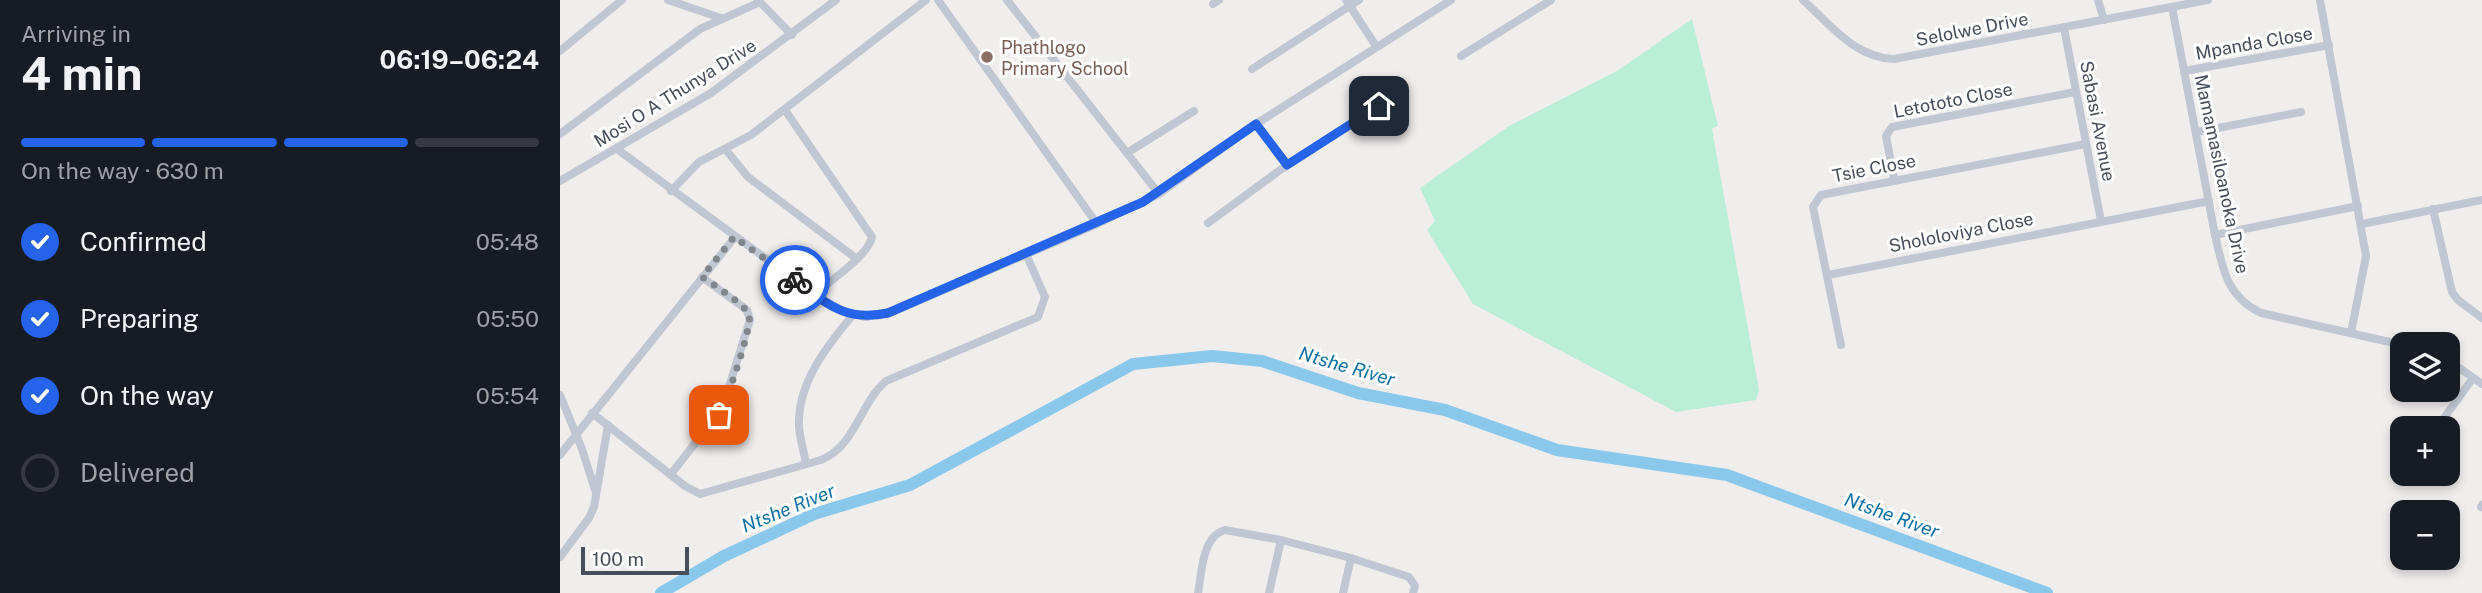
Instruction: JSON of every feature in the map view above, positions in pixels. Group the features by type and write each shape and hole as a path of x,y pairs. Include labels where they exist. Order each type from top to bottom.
{"street":[{"path":"560,51 622,0"},
{"path":"668,0 721,18"},
{"name":"Mosi O A Thunya Drive","path":"560,181 718,88 836,0"},
{"path":"671,191 699,162 726,150 785,110 926,0"},
{"path":"938,0 1097,224"},
{"path":"1007,0 1158,194"},
{"path":"1252,69 1348,3 1359,0"},
{"path":"617,149 814,295 852,316 866,317 897,310 1097,224 1158,194 1256,124 1451,0"},
{"path":"1461,56 1537,4 1551,0"},
{"name":"Selolwe Drive","path":"1803,0 1856,49 1880,59 1907,58 2208,0"},
{"path":"2098,0 2104,20"},
{"path":"2320,0 2367,260 2351,333"},
{"path":"560,134 677,45 721,18 759,1 792,35"},
{"path":"1348,3 1376,46"},
{"name":"Mamamasiloanoka Drive","path":"2172,7 2215,235 2227,282 2233,293 2261,313 2390,342"},
{"name":"Sabasi Avenue","path":"2064,28 2101,221"},
{"name":"Mpanda Close","path":"2184,71 2329,46"},
{"path":"1208,223 1287,165 1402,91"},
{"name":"Letototo Close","path":"1895,179 1886,136 1892,127 2075,92"},
{"path":"785,110 871,234 871,242 857,259 814,295"},
{"path":"1127,153 1194,111"},
{"path":"2197,132 2301,112"},
{"path":"1256,124 1287,165"},
{"name":"Tsie Close","path":"1841,345 1813,207 1815,200 1821,195 2086,144"},
{"path":"726,150 748,177 857,259"},
{"path":"2362,224 2482,200"},
{"name":"Shololoviya Close","path":"1828,275 2209,201"},
{"path":"2215,235 2358,206"},
{"path":"2433,209 2452,292 2458,300 2482,318"},
{"path":"560,455 734,237"},
{"path":"592,413 690,490 701,494 831,456 839,451 876,391 886,381 1038,317 1044,307 1045,297 1026,254"},
{"path":"671,474 722,409 750,320 747,310 702,277"},
{"path":"806,464 799,427 803,399 825,349 852,316"},
{"path":"2460,368 2482,384"},
{"path":"2445,416 2473,378"},
{"path":"560,394 597,495"},
{"path":"560,557 589,518 597,495 608,425"},
{"path":"1198,593 1208,544 1217,532 1234,530 1351,558 1409,577 1415,586 1413,593"},
{"path":"1269,593 1281,540"},
{"path":"1343,593 1351,558"}],"green space":[{"path":"1692,19 1718,126 1712,129 1759,390 1756,400 1676,412 1473,304 1427,230 1435,221 1420,188 1509,126 1617,71"}],"waterway":[{"name":"Ntshe River","path":"661,593 724,556 814,514 910,485 1133,364 1212,356 1262,361 1358,393 1445,410 1557,450 1727,475 2047,593"}],"way so far":[{"path":"719,415 736,369 750,316 747,310 702,277 734,237 795,280"}],"place":[{"name":"Phathlogo Primary School","path":"987,57"}],"route":[{"path":"795,280 814,295 852,316 866,317 888,313 1143,202 1256,124 1287,165 1379,106"}]}
